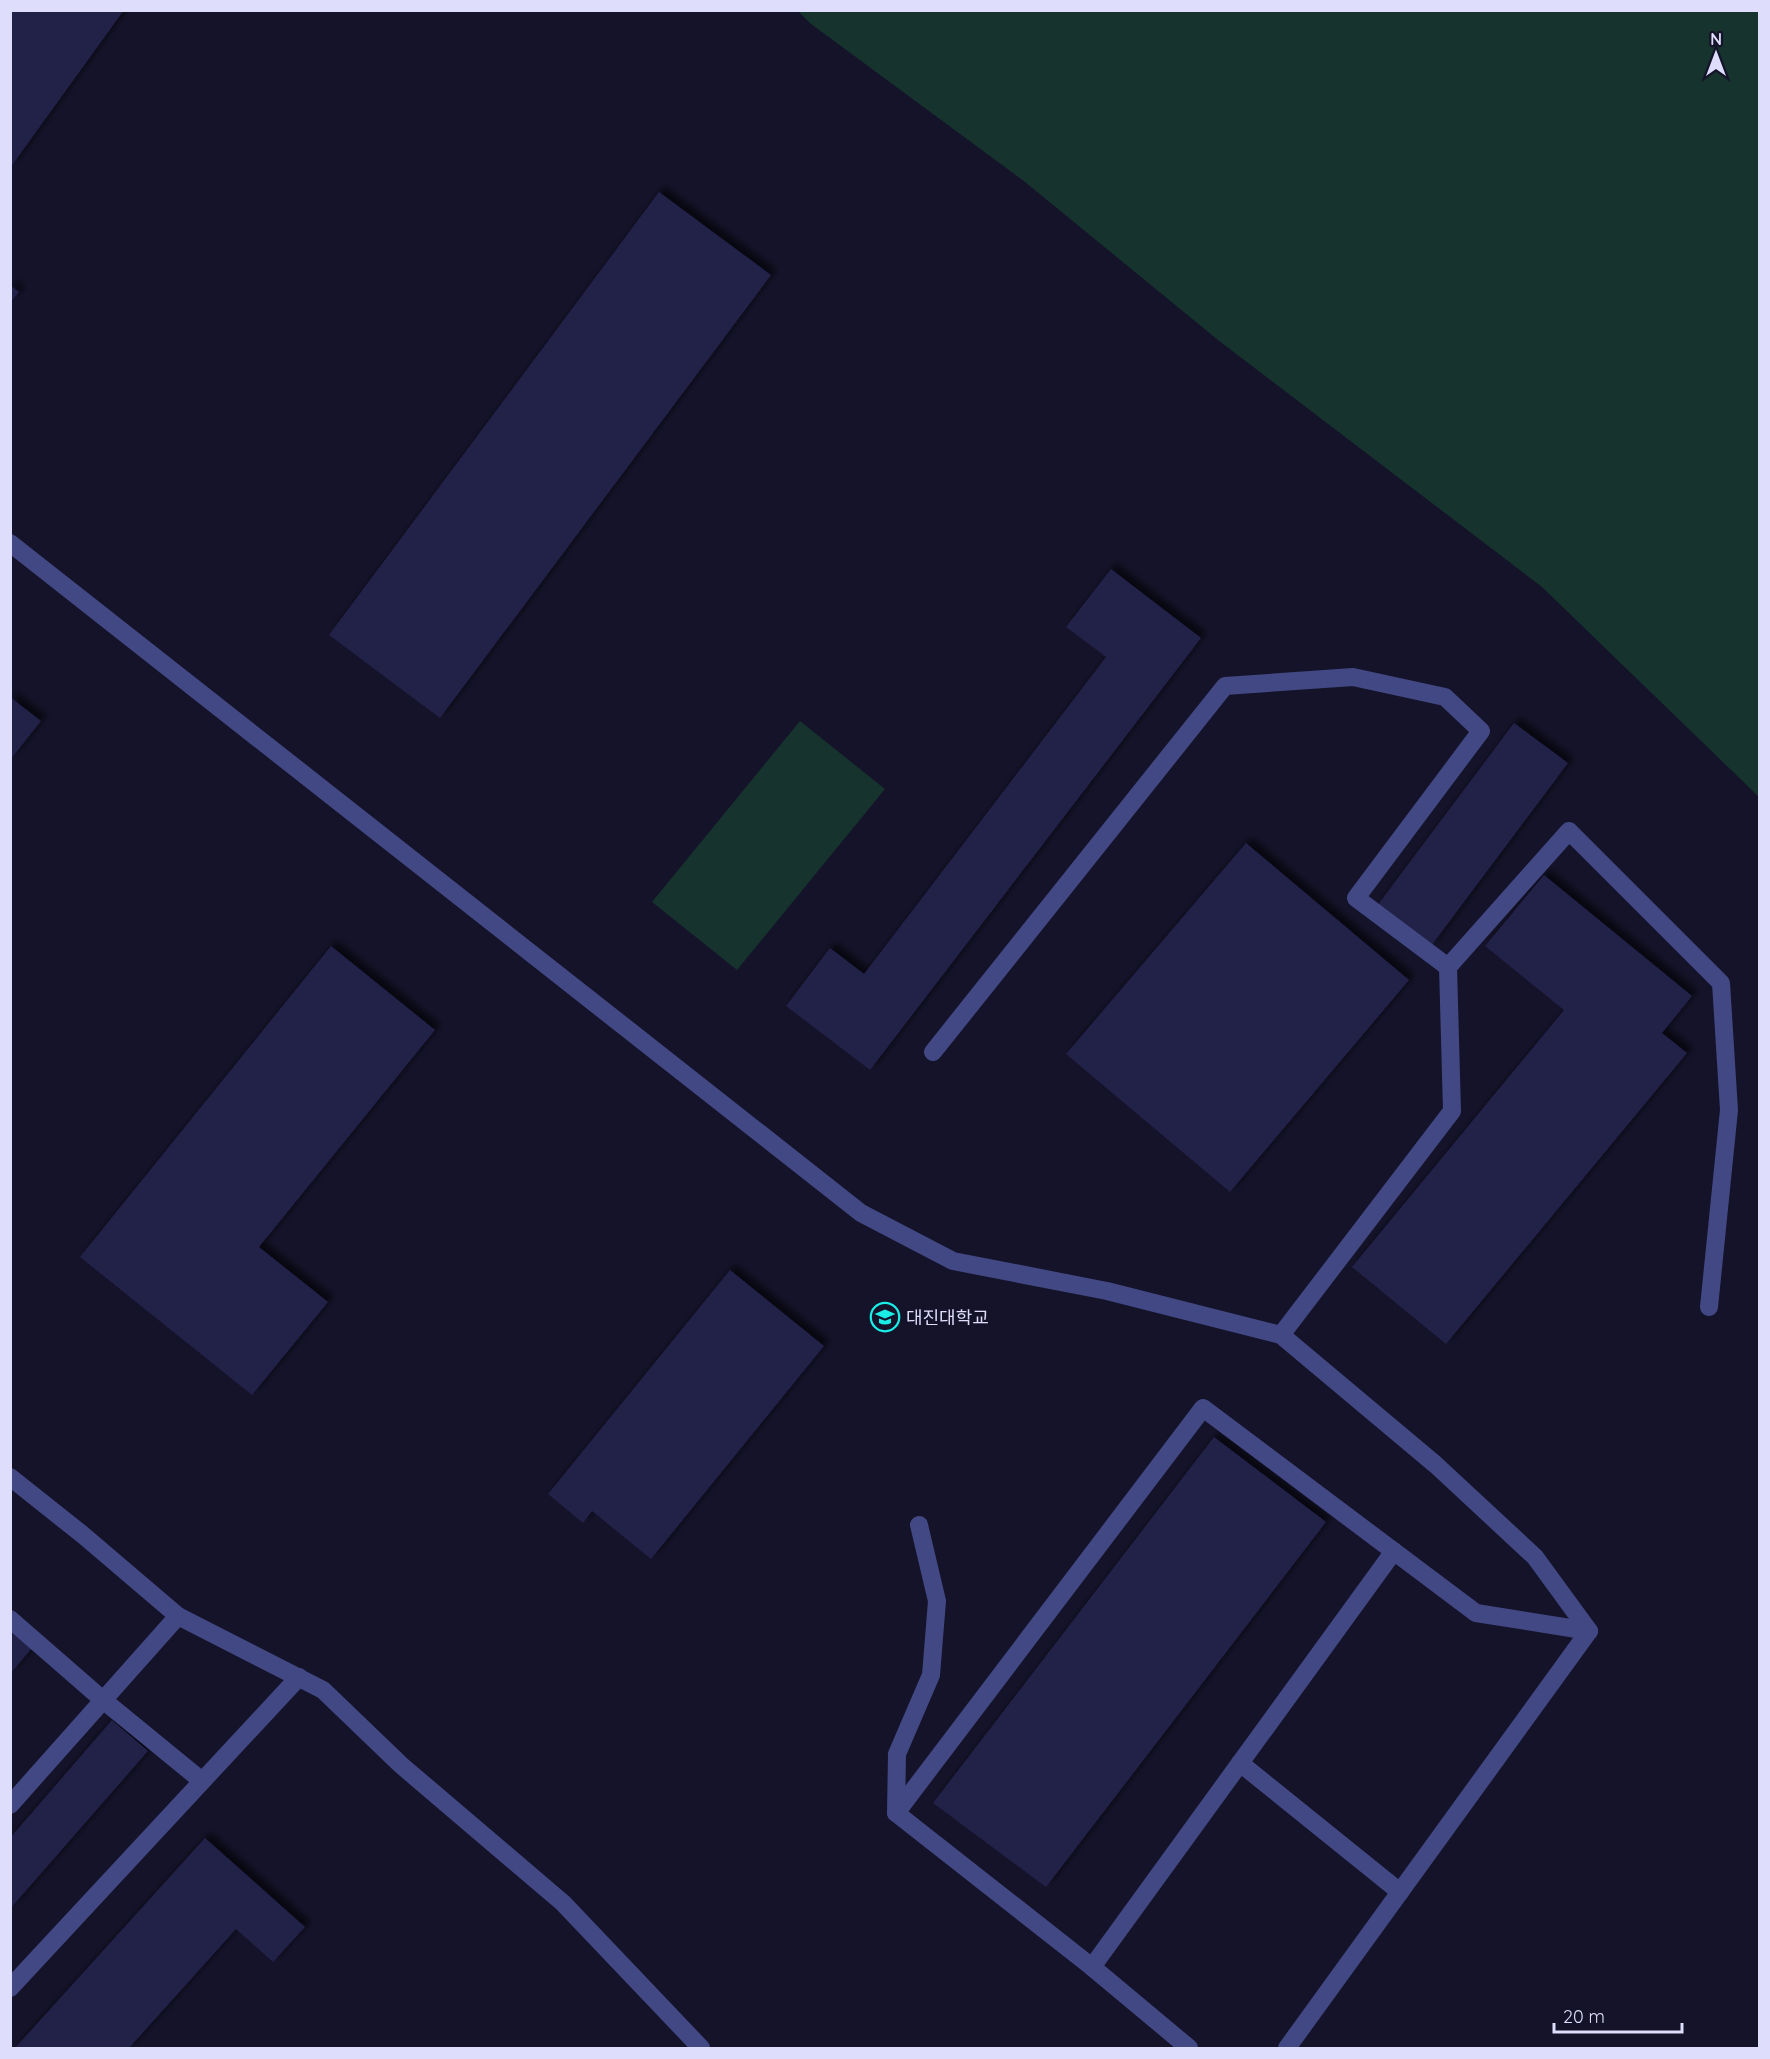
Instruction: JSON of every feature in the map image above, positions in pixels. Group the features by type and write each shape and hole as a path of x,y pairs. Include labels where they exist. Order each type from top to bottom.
{"lane":[{"path":"10,543 861,1213 953,1261 1107,1291 1281,1335 1436,1465 1534,1557 1589,1631"},
{"path":"933,1052 1225,686 1353,677 1444,696 1481,731 1356,898 1448,967"},
{"path":"1281,1335 1452,1111 1448,967 1569,831 1721,983 1729,1110 1709,1307"},
{"path":"896,1813 1203,1408 1476,1613 1589,1631"},
{"path":"10,1477 83,1535 178,1616 323,1690 401,1765 563,1903 701,2049"},
{"path":"896,1813 897,1754 931,1675 937,1601 919,1526"},
{"path":"1092,1967 1394,1551"},
{"path":"10,1805 178,1616"},
{"path":"10,1619 103,1700 202,1781"},
{"path":"1287,2049 1589,1631"},
{"path":"10,1988 299,1677"},
{"path":"1240,1763 1400,1892"},
{"path":"896,1813 1092,1967 1189,2049"}],"green space":[{"path":"798,11 1759,11 1759,797 1542,587 1218,340 1025,182 811,24"},
{"path":"800,721 885,789 737,970 652,902"}],"building":[{"path":"10,10 124,10 10,168"},
{"path":"659,192 771,275 440,718 329,635"},
{"path":"10,285 19,292 10,303"},
{"path":"1111,569 1201,638 870,1070 786,1006 830,948 864,974 1106,657 1066,627"},
{"path":"10,697 41,721 10,760"},
{"path":"1514,723 1568,763 1431,946 1377,906"},
{"path":"1246,843 1409,980 1230,1192 1066,1054"},
{"path":"1544,875 1692,996 1662,1033 1687,1053 1446,1344 1352,1267 1564,1010 1485,946"},
{"path":"331,946 435,1030 259,1247 328,1302 252,1395 80,1257"},
{"path":"730,1270 824,1346 651,1559 592,1511 583,1523 548,1494"},
{"path":"1214,1437 1326,1522 1046,1887 933,1803"},
{"path":"10,1630 32,1648 10,1674"},
{"path":"112,1720 148,1751 10,1909 10,1838"},
{"path":"205,1838 305,1927 273,1962 236,1929 129,2048 15,2048"}],"place":[{"name":"대진대학교","path":"885,1317"}]}
